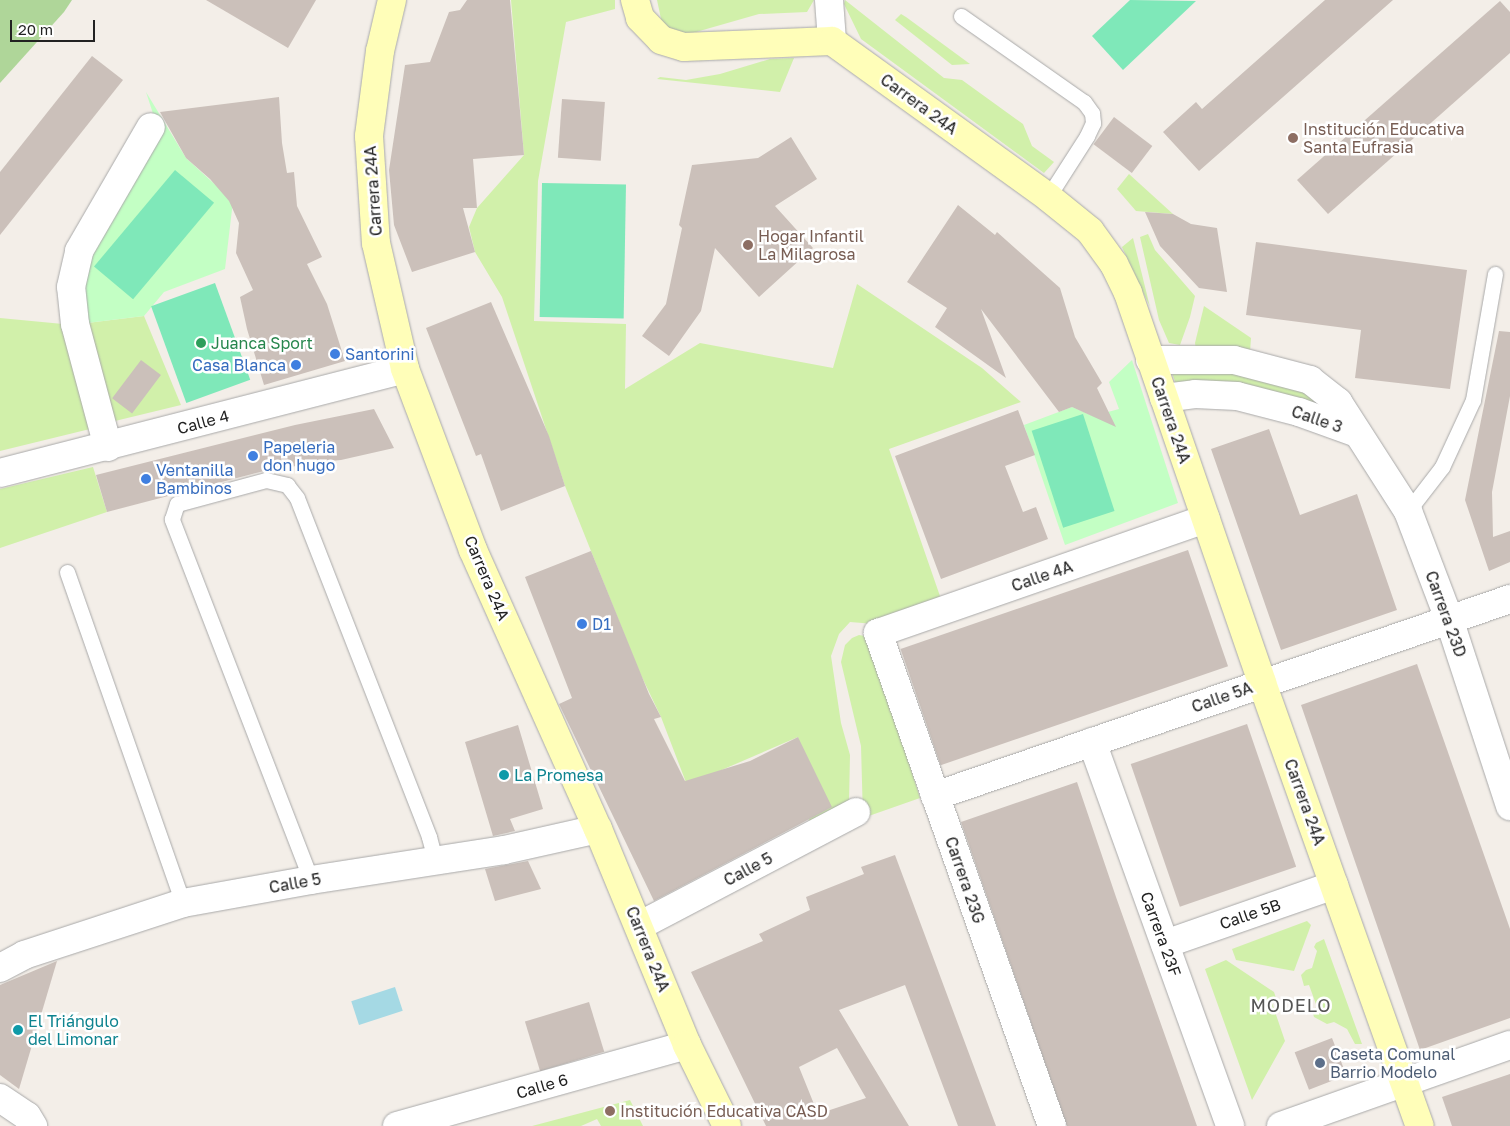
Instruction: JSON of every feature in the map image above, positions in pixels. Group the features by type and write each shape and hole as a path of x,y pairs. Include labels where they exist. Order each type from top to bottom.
{"street":[{"name":"Carrera 24A","path":"392,0 380,51 369,136 376,243 405,369 473,550 598,829 687,1045 727,1126"},
{"path":"636,0 640,18 661,40 684,46 832,41 830,0"},
{"name":"Carrera 24A","path":"832,41 1048,198 1090,231 1114,264 1128,293 1262,683 1420,1126"},
{"path":"108,447 75,324 71,287 79,251 150,128"},
{"name":"Calle 3","path":"1150,360 1234,360 1310,380 1338,402 1358,433"},
{"name":"Calle 4","path":"0,473 108,447 405,369"},
{"name":"Calle 3","path":"1164,398 1195,394 1237,396 1280,406 1358,433"},
{"name":"Carrera 23D","path":"1358,433 1408,511 1449,619 1510,806"},
{"name":"Calle 4A","path":"878,633 1206,519"},
{"name":"Calle 5A","path":"935,796 1510,599"},
{"name":"Carrera 23G","path":"878,633 1052,1126"},
{"name":"Carrera 23F","path":"1092,742 1230,1126"},
{"name":"Calle 5","path":"639,926 856,812"},
{"name":"Calle 5","path":"0,968 24,955 183,903 311,880 504,850 598,829"},
{"name":"Calle 5B","path":"1165,944 1334,884"},
{"name":"Calle 6","path":"397,1126 687,1045"},
{"path":"1281,1126 1510,1045"},
{"path":"0,1098 27,1116 33,1126"}],"lane":[{"path":"961,16 1084,102 1092,113 1093,124 1087,136 1048,198"},
{"path":"1408,511 1442,467 1473,400 1494,274"},
{"path":"311,880 172,519 177,504 266,480 287,485 297,498 429,837 435,860"},
{"path":"67,572 183,903"}],"green space":[{"path":"0,0 72,0 64,12 0,83"},
{"path":"511,0 615,0 615,9 566,22 538,181 534,321 626,324 625,389 700,343 833,368 857,284 982,368 1021,402 889,449 941,599 875,624 850,622 839,634 831,656 841,723 850,755 849,803 809,821 798,737 687,785 661,717 639,671 565,486 502,297 475,252 469,227 477,208 524,155"},
{"path":"657,0 814,0 807,12 759,14 689,34 663,28"},
{"path":"845,0 944,78 962,80 1023,124 1032,146 1054,162 1044,173 861,39 844,4"},
{"path":"1130,0 1196,1 1123,70 1092,36"},
{"path":"901,14 970,64 952,65 895,20"},
{"path":"794,58 780,92 657,79 660,77 686,80 720,74 770,59"},
{"path":"146,92 186,158 233,201 225,269 164,292 144,316 87,323 84,285 94,252 118,212 158,129"},
{"path":"175,170 214,203 133,299 94,267"},
{"path":"1129,174 1173,214 1136,211 1117,189"},
{"path":"542,183 626,184 624,318 540,317"},
{"path":"1148,234 1155,250 1195,296 1180,345 1169,343 1159,320 1140,237"},
{"path":"1133,238 1150,307 1122,247"},
{"name":"Juanca Sport","path":"215,283 250,380 186,403 151,306"},
{"path":"1204,306 1251,338 1250,352 1196,349 1195,343"},
{"path":"144,316 181,405 115,421 87,323"},
{"path":"0,318 63,324 94,428 0,451"},
{"path":"1132,360 1178,503 1065,545 1024,425 1072,407 1093,416 1119,409 1109,382"},
{"path":"1170,367 1233,369 1306,387 1343,421 1177,387"},
{"path":"1083,414 1115,511 1063,528 1032,431"},
{"path":"93,467 107,512 0,548 0,489"},
{"path":"859,635 870,637 920,798 863,818 861,746 841,662 845,645 852,638"},
{"path":"1307,921 1311,925 1294,971 1236,960 1232,949"},
{"path":"1324,939 1362,1044 1355,1044 1347,1029 1334,1022 1327,1024 1314,1017 1312,1010 1317,1007 1309,985 1304,986 1301,975 1306,970 1312,968 1317,951 1314,947 1316,943"},
{"path":"1226,960 1274,992 1277,1001 1272,1003 1285,1041 1252,1100 1205,969"},
{"name":"Institución Educativa CASD","path":"630,1100 643,1126 601,1126 597,1119 581,1126 532,1126"}],"water":[{"path":"395,987 403,1011 359,1025 351,1001"}],"building":[{"path":"206,0 316,0 288,48"},
{"path":"467,0 510,0 524,155 473,159 477,208 463,208 475,252 412,272 394,225 389,170 405,65 430,62 449,12 460,10"},
{"path":"1325,0 1393,0 1199,171 1163,132 1196,102 1202,109"},
{"path":"1500,1 1510,12 1510,53 1328,214 1297,180"},
{"path":"92,56 123,80 0,235 0,172"},
{"path":"279,97 282,143 287,173 294,172 297,206 322,257 307,264 327,304 345,361 264,385 247,329 240,297 253,290 236,253 239,223 229,201 210,179 186,158 160,112"},
{"path":"562,99 605,102 601,161 558,158"},
{"path":"1114,117 1152,146 1132,173 1094,144"},
{"path":"791,137 817,179 775,206 813,248 759,297 715,248 701,311 669,356 642,336 666,304 682,228 679,225 692,165 758,158"},
{"path":"958,205 995,235 997,232 1060,288 1075,337 1102,383 1097,388 1116,427 1072,407 1059,412 981,309 1006,378 935,327 947,308 907,282"},
{"path":"1145,212 1173,214 1191,224 1217,228 1227,292 1199,288 1160,246"},
{"path":"1256,242 1467,270 1450,389 1355,378 1361,330 1246,315"},
{"path":"491,302 549,436 565,486 501,511 481,454 476,456 426,328"},
{"path":"1499,331 1510,332 1510,396 1492,492 1493,537 1510,531 1510,562 1489,571 1465,500"},
{"path":"141,360 161,375 132,413 112,398"},
{"path":"374,409 394,448 341,460 308,463 271,472 264,471 107,512 96,475 295,425"},
{"path":"1018,410 1035,455 1005,466 1023,512 1036,507 1048,539 941,579 895,456"},
{"path":"1269,429 1300,515 1357,494 1397,610 1281,650 1211,449"},
{"path":"1188,550 1228,666 941,765 901,649"},
{"path":"591,551 649,694 661,717 654,719 685,781 750,761 798,737 832,807 654,901 559,704 572,698 525,577"},
{"path":"1417,664 1510,929 1510,1018 1420,1050 1301,705"},
{"path":"1247,724 1296,867 1180,907 1131,764"},
{"name":"La Promesa","path":"518,725 543,809 510,819 515,831 493,836 465,742"},
{"path":"1077,782 1197,1126 1067,1126 961,822"},
{"path":"895,855 996,1126 958,1126 905,985 839,1010 909,1126 766,1126 691,972 763,941 759,934 810,910 806,897 864,874 861,867","holes":["837,1048 866,1098 818,1114 799,1067"]},
{"path":"528,861 541,889 495,901 485,869"},
{"name":"El Triángulo del Limonar","path":"57,961 19,1089 0,1075 0,985"},
{"path":"589,1002 604,1052 540,1071 525,1022"},
{"name":"Caseta Comunal Barrio Modelo","path":"1332,1038 1346,1075 1309,1090 1295,1052"},
{"path":"1510,1074 1510,1126 1452,1126 1442,1097"}],"place":[{"name":"Institución Educativa Santa Eufrasia","path":"1293,138"},
{"name":"Hogar Infantil La Milagrosa","path":"748,245"},
{"name":"Juanca Sport","path":"201,343"},
{"name":"Santorini","path":"335,354"},
{"name":"Casa Blanca","path":"296,365"},
{"name":"Papeleria don hugo","path":"253,456"},
{"name":"Ventanilla Bambinos","path":"146,479"},
{"name":"D1","path":"582,624"},
{"name":"La Promesa","path":"504,775"},
{"name":"El Triángulo del Limonar","path":"18,1030"},
{"name":"Caseta Comunal Barrio Modelo","path":"1320,1063"},
{"name":"Institución Educativa CASD","path":"610,1111"}],"district":[{"name":"MODELO","path":"1291,1005"}]}
